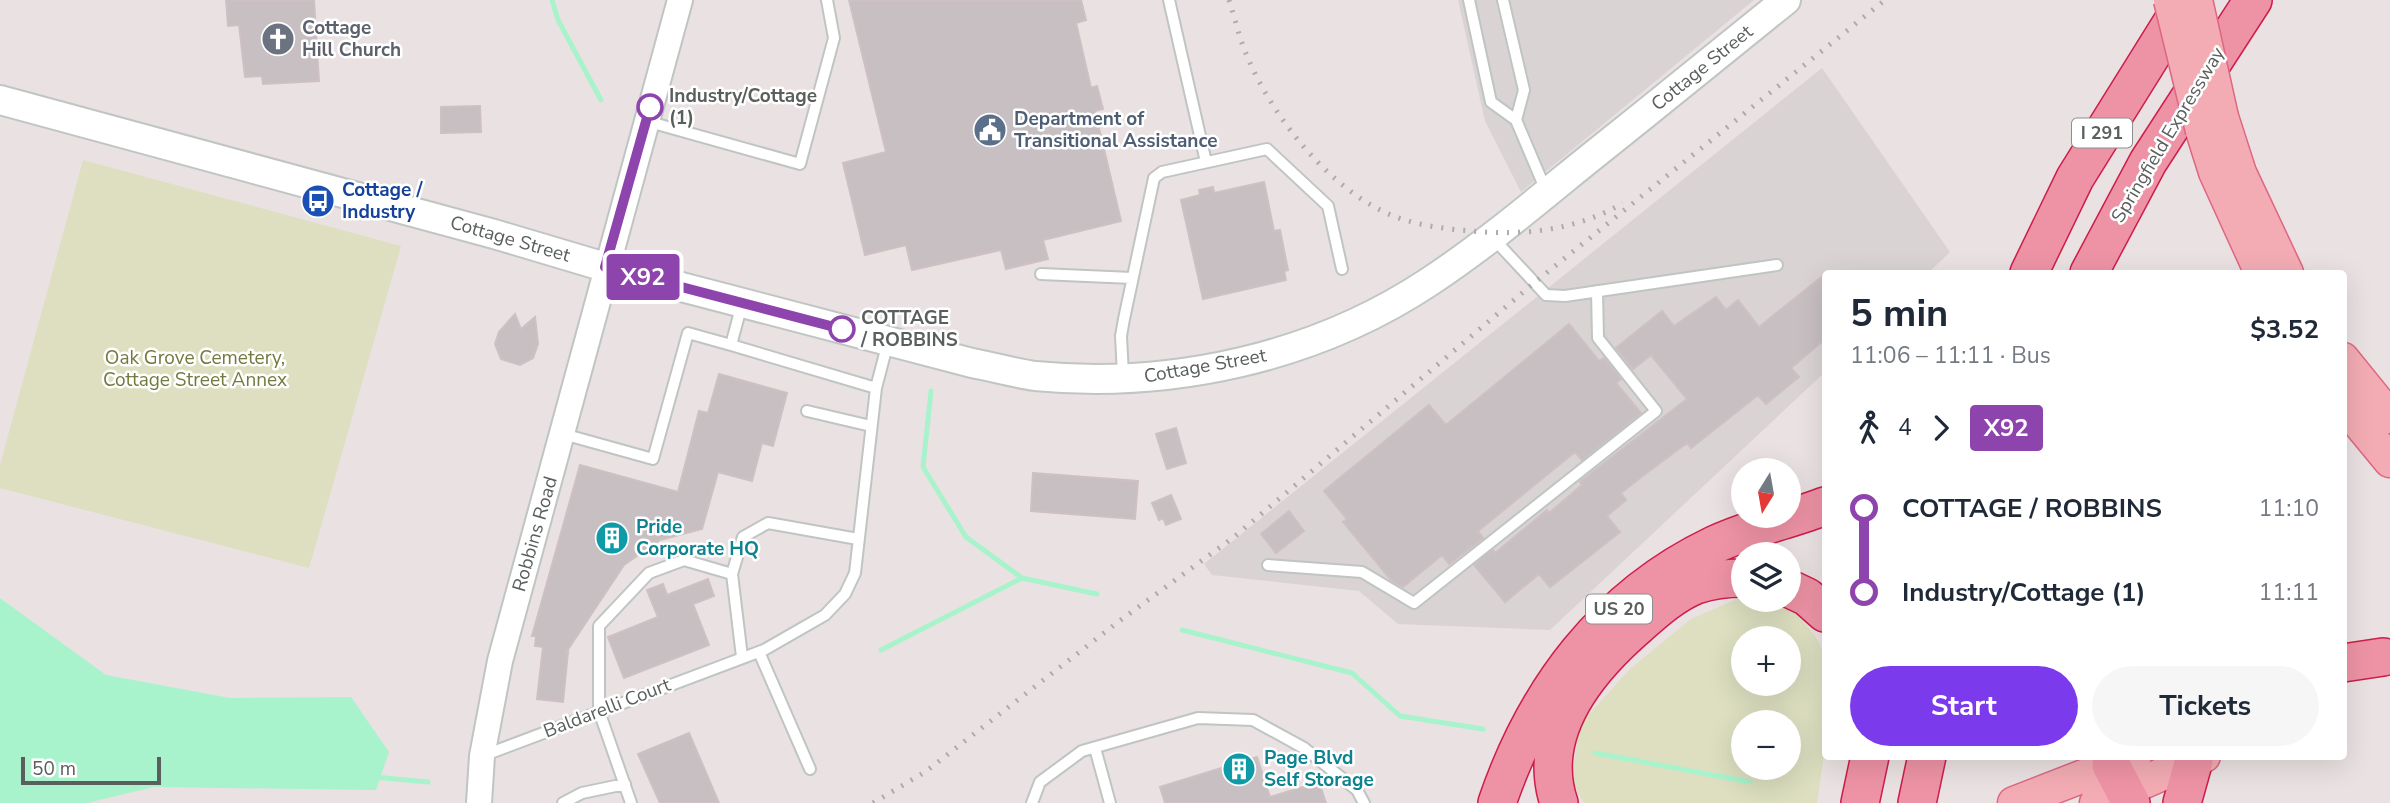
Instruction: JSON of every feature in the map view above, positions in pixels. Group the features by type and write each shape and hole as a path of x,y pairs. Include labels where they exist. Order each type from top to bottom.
{"highway":[{"name":"I 291","path":"2030,270 2075,178 2186,0"},
{"name":"Springfield Expressway","path":"2091,270 2148,162 2253,0"},
{"path":"2108,270 2148,162"},
{"name":"US 20","path":"1497,803 1518,747 1539,706 1566,665 1602,624 1641,591 1706,550 1822,507"},
{"path":"1559,803 1552,768 1556,741 1566,713 1598,666 1635,628 1684,591 1710,581 1731,579"},
{"path":"1801,594 1822,610"},
{"path":"2347,662 2386,655"},
{"path":"1839,803 1844,760"},
{"path":"1860,803 1869,760"},
{"path":"1917,801 1926,760"},
{"path":"2182,803 2198,760"}],"main road":[{"name":"Cottage Street","path":"0,100 888,342 1032,375 1157,377 1278,353 1335,332 1428,283 1492,237 1786,0"},
{"path":"2169,0 2212,124 2240,173 2286,270"},
{"path":"2196,0 2212,124 2215,172 2260,270"},
{"path":"2347,364 2390,416"},
{"path":"2347,409 2390,461"},
{"path":"2347,670 2386,655"},
{"path":"2347,679 2386,655"},
{"path":"2014,803 2120,784 2193,760"}],"street":[{"name":"Robbins Road","path":"479,803 482,756 500,661 563,434 605,267 680,0"}],"lane":[{"path":"646,121 800,164 834,38 827,0"},
{"path":"1169,0 1206,162"},
{"path":"1469,0 1491,102 1516,120 1547,193"},
{"path":"1503,0 1524,90 1516,120"},
{"path":"1123,378 1121,336 1154,178 1162,172 1267,149 1328,206 1342,268"},
{"path":"1492,237 1546,295 1597,291 1777,265"},
{"path":"1041,274 1132,278"},
{"path":"1268,565 1362,572 1414,603 1656,411 1598,338 1597,291"},
{"path":"731,345 743,302"},
{"path":"563,434 653,459 688,333 876,388"},
{"name":"Baldarelli Court","path":"482,756 759,652 825,615 845,594 855,572 876,388 888,342"},
{"path":"807,411 872,426"},
{"path":"737,659 732,573 743,537 768,523 858,540"},
{"path":"631,803 599,712 599,626 649,573 684,560 732,573"},
{"path":"759,652 810,769"},
{"path":"1032,803 1040,782 1082,751 1198,718 1253,719 1304,748 1357,790 1364,803"},
{"path":"1095,748 1110,803"},
{"path":"563,803 582,793 625,784"}],"shaded area":[{"path":"1458,0 1754,0 1521,192 1485,121"},
{"path":"1822,68 1950,252 1931,270 1822,270 1822,375 1550,630 1398,624 1359,591 1212,575 1204,564"},
{"path":"0,598 106,675 230,698 351,697 389,752 376,790 154,787 87,803 0,803"}],"green space":[{"name":"Oak Grove Cemetery, Cottage Street Annex","path":"83,160 401,246 309,568 0,488 0,465"},
{"path":"1731,602 1731,612 1795,612 1821,647 1823,760 1817,803 1584,803 1571,782 1580,724 1630,669 1691,619"}],"building":[{"name":"Cottage Hill Church","path":"226,0 314,0 319,81 263,84 262,76 245,77 239,25 228,26"},
{"name":"Department of Transitional Assistance","path":"849,0 1081,0 1086,20 1076,23 1091,88 1097,86 1103,109 1095,111 1121,221 1043,240 1048,259 1006,269 1001,250 912,270 906,245 865,255 843,163 886,152"},
{"path":"480,106 481,132 441,133 441,107"},
{"path":"1264,182 1274,231 1280,230 1288,270 1284,271 1286,280 1203,299 1181,200 1200,195 1199,190 1213,187 1214,193"},
{"path":"1822,276 1822,342 1791,368 1799,377 1766,404 1758,395 1691,448 1687,443 1644,475 1621,493 1626,500 1607,516 1620,532 1550,587 1539,574 1505,602 1474,565 1493,550 1495,553 1547,510 1549,513 1582,485 1580,482 1687,399 1651,355 1633,369 1616,348 1662,311 1674,326 1716,297 1726,310 1738,300 1759,327"},
{"path":"515,314 521,329 535,317 538,344 533,358 520,365 501,359 495,344 499,332"},
{"path":"1569,324 1599,361 1604,358 1621,379 1616,383 1641,413 1582,460 1575,452 1478,531 1483,538 1449,564 1442,555 1403,587 1391,580 1343,522 1347,519 1324,491 1429,405 1446,425"},
{"name":"Pride Corporate HQ","path":"719,374 787,393 773,446 762,443 752,481 718,472 702,529 660,540 624,565 565,654 568,652 563,702 537,699 543,647 535,646 536,636 532,636 580,465 678,492 699,411 708,413"},
{"path":"1176,428 1186,463 1167,469 1156,434"},
{"path":"1033,473 1138,481 1135,519 1031,511"},
{"path":"1171,495 1181,519 1166,525 1163,518 1159,520 1152,503"},
{"path":"1289,511 1304,531 1276,553 1261,534"},
{"path":"708,579 714,596 693,604 709,645 624,678 608,637 658,617 647,590 663,584 667,595"},
{"path":"689,733 719,803 660,803 638,754"},
{"name":"Page Blvd Self Storage","path":"1257,757 1270,797 1319,782 1326,803 1165,803 1160,787"}],"waterway":[{"path":"552,0 558,20 601,100"},
{"path":"931,391 923,467 966,537 1022,578 1097,594"},
{"path":"881,650 1022,578"},
{"path":"1182,630 1352,673 1400,716 1483,729"},
{"path":"1595,753 1750,782"},
{"path":"374,777 428,782"}],"railway":[{"path":"1229,0 1244,49 1258,80 1290,130 1332,176 1355,195 1380,210 1405,220 1435,227 1484,232 1520,232 1573,224 1607,212 1623,203"},
{"path":"873,803 925,772 1118,622 1234,537 1534,283 1885,0"}],"bus line":[{"name":"X92","path":"650,107 605,267 842,329"}],"place":[{"name":"Cottage Hill Church","path":"278,39"},
{"name":"Industry/Cottage (1)","path":"650,107"},
{"name":"Department of Transitional Assistance","path":"990,130"},
{"name":"Cottage / Industry","path":"318,201"},
{"name":"COTTAGE / ROBBINS","path":"842,329"},
{"name":"Pride Corporate HQ","path":"612,538"},
{"name":"Page Blvd Self Storage","path":"1239,769"}]}
